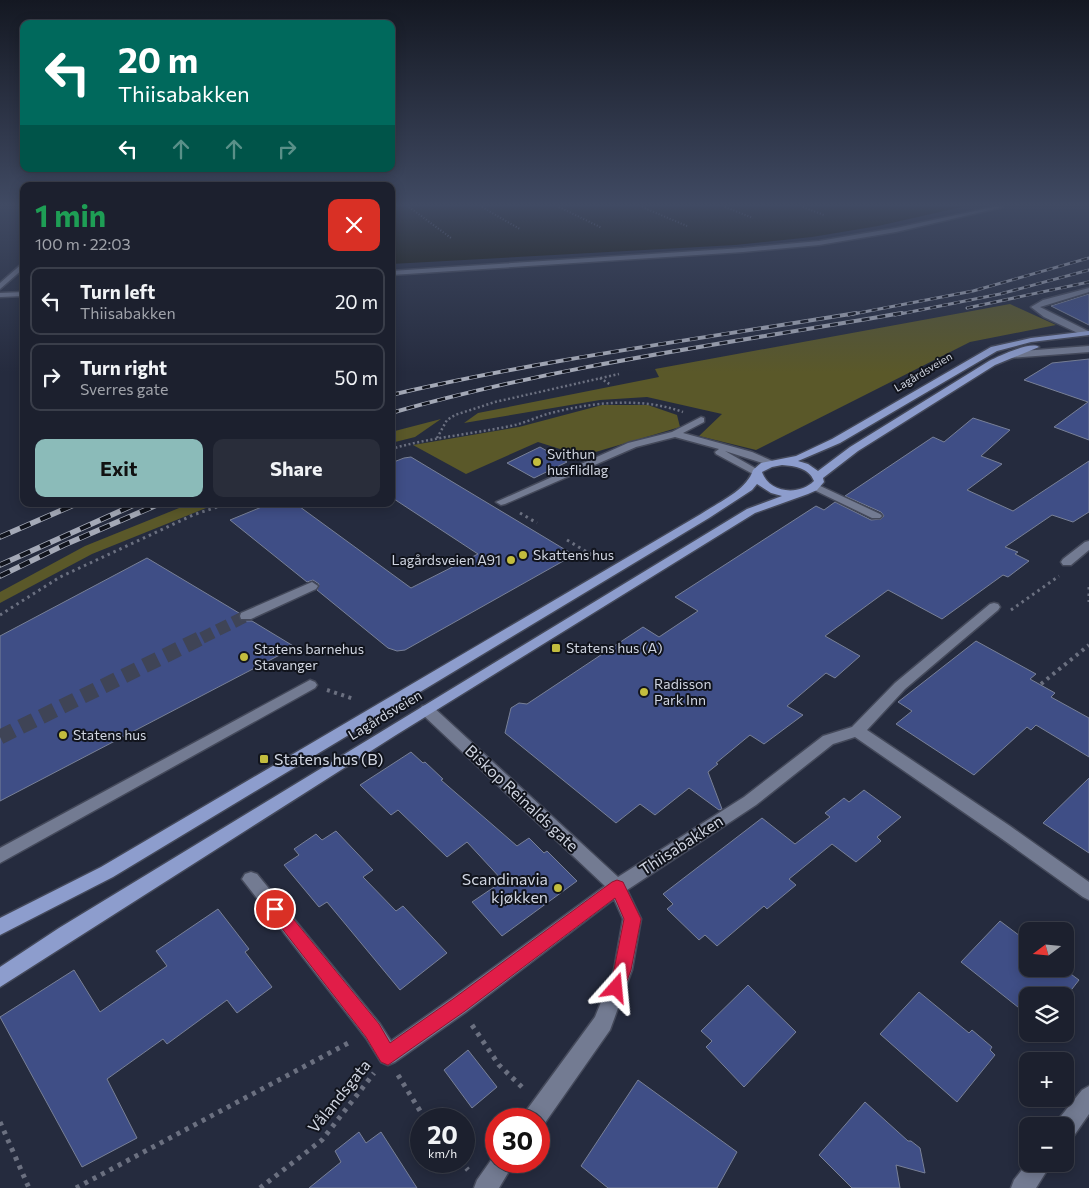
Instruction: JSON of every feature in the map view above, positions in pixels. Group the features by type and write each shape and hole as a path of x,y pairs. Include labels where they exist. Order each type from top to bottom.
{"main road":[{"path":"777,462 802,465 811,470 817,482 826,469 854,449 992,363 1009,355 1087,332"},
{"name":"Lagårdsveien","path":"0,927 68,894 124,862 705,516 748,488 760,467 799,458 836,441 994,349 1031,340 1087,332"},
{"path":"757,475 763,484 771,489 796,494"},
{"name":"Lagårdsveien","path":"0,978 65,934 752,511 796,494 807,492 817,482"}],"street":[{"path":"395,273 553,262"},
{"path":"0,287 20,268"},
{"path":"1087,332 1044,315 1036,307 1046,302 1089,290"},
{"path":"0,295 20,294"},
{"path":"1009,355 1089,349"},
{"path":"501,502 632,445 675,434 701,420"},
{"path":"675,434 777,462"},
{"path":"700,442 757,475"},
{"path":"817,482 876,516"},
{"path":"1067,562 1089,544"},
{"path":"246,616 312,586"},
{"name":"Thiisabakken","path":"388,1056 617,887 750,801 828,740 857,731 900,686 994,607"},
{"path":"0,856 310,685"},
{"name":"Biskop Reinalds gate","path":"427,710 617,887"},
{"path":"857,731 1089,892"},
{"path":"251,879 372,1030 388,1056"},
{"path":"542,1108 603,1023 623,970 632,919 617,887"},
{"path":"1074,1117 1089,1097"},
{"path":"1022,1188 1034,1172"},
{"path":"485,1188 496,1173"}],"path":[{"path":"436,438 447,420 455,415 495,402 619,374"},
{"path":"600,378 611,385"},
{"path":"395,448 436,438 517,424 550,413 606,404 655,404 675,408 701,420"},
{"path":"0,615 60,577 193,514 216,507"},
{"path":"567,540 597,558"},
{"path":"1022,604 1067,569 1067,562"},
{"path":"1089,587 1089,602"},
{"path":"1041,684 1089,645"},
{"path":"310,685 354,699"},
{"path":"459,1005 499,1065 534,1108"},
{"path":"76,1188 372,1030"},
{"path":"388,1056 417,1108"},
{"name":"Vålandsgata","path":"260,1188 322,1140 388,1056"},
{"path":"0,1122 29,1188"}],"shaded area":[{"path":"395,262 419,262 395,264"},
{"path":"1010,304 1056,325 970,342 756,450 699,436 722,414 647,397 600,400 464,423 478,413 659,377 655,369"},
{"path":"602,405 648,405 677,415 680,427 582,456 538,442 466,474 413,445 519,427"},
{"path":"441,419 415,437 395,442 395,431"},
{"path":"182,507 209,507 92,554 0,603 0,592 85,546"}],"building":[{"path":"1089,294 1089,325 1051,306"},
{"path":"1089,359 1089,440 1054,427 1088,402 1024,380 1052,363"},
{"path":"973,418 1010,430 981,456 1002,464 967,490 1013,511 1089,461 1089,512 1073,522 1052,515 1005,547 1018,552 1015,554 1029,561 1008,577 1003,575 942,619 888,590 825,636 860,656 835,678 826,673 787,706 803,715 764,744 750,735 716,763 718,764 708,772 722,809 719,810 689,788 655,815 640,804 616,823 505,733 511,708 519,703 527,704 643,627 659,637 698,611 675,597 816,506 824,510 835,502 871,520 881,519 884,516 881,512 845,496 933,437 944,442"},
{"name":"Svithun husflidlag","path":"540,447 567,462 534,478 507,463"},
{"name":"Skattens hus","path":"411,457 574,555 405,650 397,651 388,648 317,590 319,584 313,580 307,582 230,520 262,507 300,507 411,588 478,554 395,500 395,461"},
{"name":"Statens hus","path":"147,558 239,613 240,621 252,621 295,647 0,801 0,636"},
{"path":"976,641 1036,674 1030,679 1055,693 1051,697 1089,718 1089,757 1036,725 1031,730 1027,727 974,775 896,724 912,711 898,702"},
{"path":"411,752 423,763 425,762 443,779 441,780 517,846 529,838 544,853 547,851 577,881 502,936 472,902 503,881 467,842 447,857 398,810 391,815 360,785"},
{"path":"1089,778 1089,853 1043,823"},
{"path":"864,790 901,817 877,837 881,841 856,862 832,844 789,879 796,885 767,909 764,906 717,946 705,935 699,940 667,909 673,904 663,894 762,818 795,844 830,817 825,813 844,798 849,802"},
{"path":"336,831 373,870 363,877 396,911 403,906 447,953 400,990 327,902 319,907 284,865 299,855 294,849 316,834 322,840"},
{"path":"218,909 249,949 245,952 272,987 237,1013 227,1000 167,1044 163,1039 107,1079 137,1138 82,1167 0,1017 74,970 100,1012 167,966 156,951"},
{"path":"1000,921 1019,935 1019,978 1074,978 1074,976 1079,980 1074,987 1019,987 1019,1008 961,962"},
{"path":"748,985 796,1032 744,1087 706,1047 712,1041 701,1031"},
{"path":"919,992 969,1033 972,1030 992,1047 990,1050 995,1055 957,1102 880,1034"},
{"path":"468,1050 497,1087 472,1108 444,1070"},
{"path":"638,1080 737,1152 717,1188 608,1188 581,1166"},
{"path":"865,1102 908,1141 911,1141 920,1148 925,1173 896,1165 900,1188 852,1188 819,1155"},
{"path":"359,1132 366,1143 381,1132 417,1188 309,1188 341,1162 335,1151"}],"tunnel":[{"path":"202,638 246,616"},
{"path":"0,737 205,636"}],"railway":[{"path":"848,315 973,291 1073,262"},
{"path":"895,315 1000,294 1089,270"},
{"path":"967,308 1089,282"},
{"path":"395,394 565,360 856,313"},
{"path":"395,412 454,396 581,368 902,313"},
{"path":"0,537 69,507"},
{"path":"0,565 129,507"},
{"path":"0,576 64,545 152,507"}],"place":[{"name":"Svithun husflidlag","path":"537,462"},
{"name":"Skattens hus","path":"523,555"},
{"name":"Lagårdsveien A91","path":"511,560"},
{"name":"Statens hus (A)","path":"556,648"},
{"name":"Statens barnehus Stavanger","path":"244,657"},
{"name":"Radisson Park Inn","path":"644,692"},
{"name":"Statens hus","path":"63,735"},
{"name":"Statens hus (B)","path":"264,759"},
{"name":"Scandinavia kjøkken","path":"558,888"}],"route":[{"path":"275,909 372,1030 388,1056 617,887 632,919 623,970 616,988"}]}
